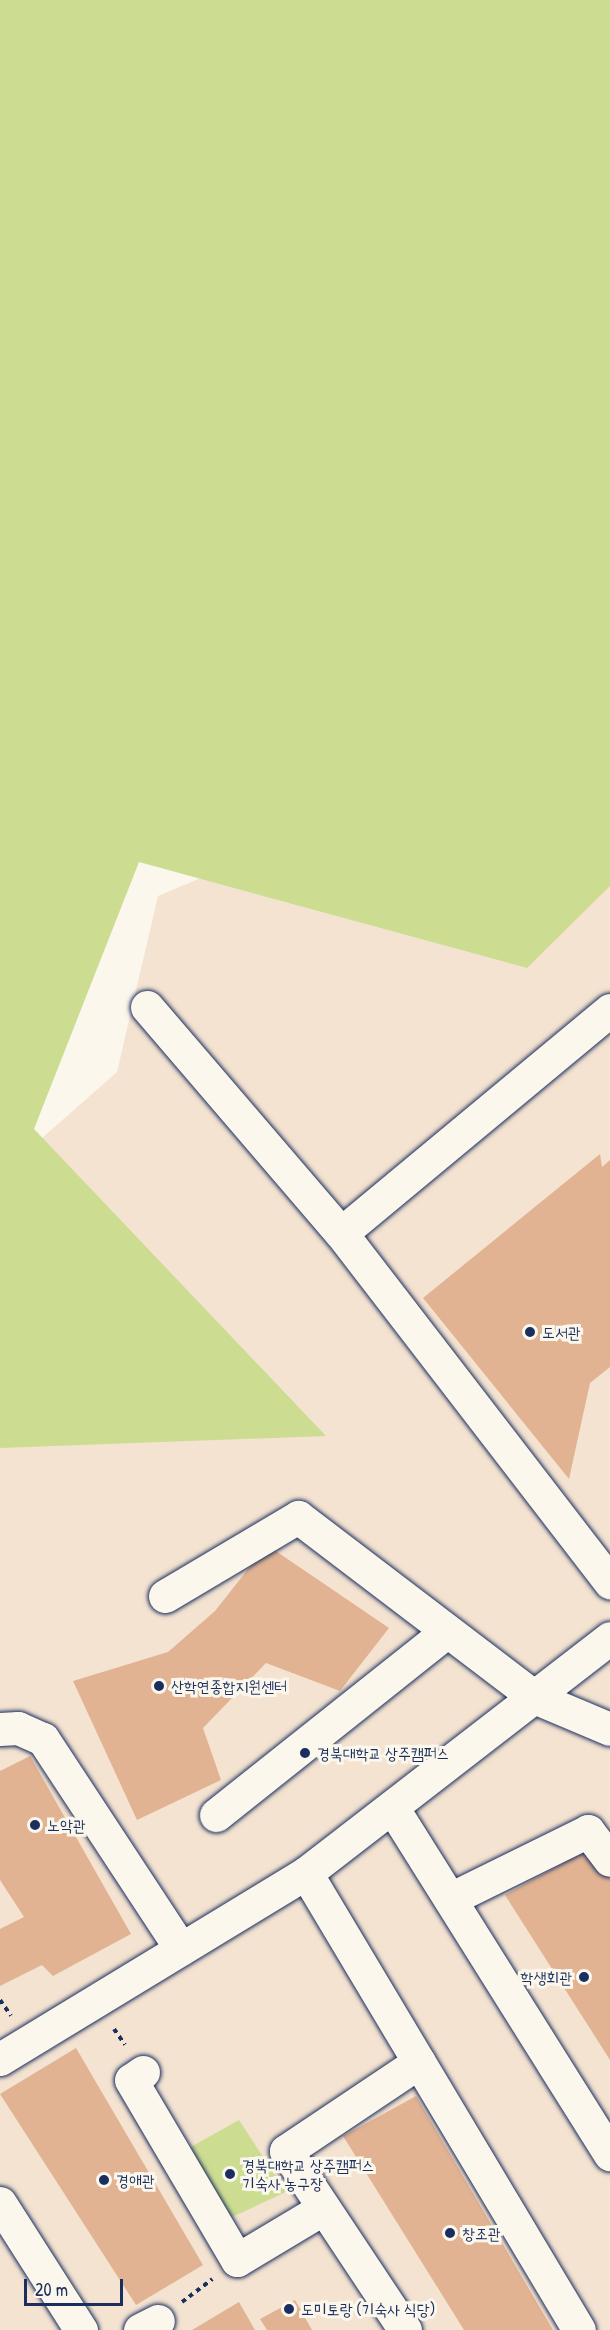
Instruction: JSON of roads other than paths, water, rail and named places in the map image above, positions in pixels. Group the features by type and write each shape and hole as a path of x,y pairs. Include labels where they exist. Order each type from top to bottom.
{"street":[{"path":"147,1007 341,1233 610,1582"},
{"path":"341,1233 610,1010"},
{"path":"165,1596 298,1517 534,1697 610,1729"},
{"path":"216,1815 447,1631"},
{"path":"0,2059 306,1873 610,1638"},
{"path":"0,1729 18,1728 43,1739 181,1949"},
{"path":"392,1807 610,2154"},
{"path":"450,1899 588,1831 610,1860"},
{"path":"306,1873 579,2330"},
{"path":"405,2330 286,2151 419,2062"},
{"path":"143,2072 131,2080 237,2260 324,2208"},
{"path":"0,2203 81,2330"}],"place":[{"name":"도서관","path":"530,1332"},
{"name":"산학연종합지원센터","path":"159,1686"},
{"name":"경북대학교 상주캠퍼스","path":"305,1753"},
{"name":"노악관","path":"35,1825"},
{"name":"학생회관","path":"584,1977"},
{"name":"경북대학교 상주캠퍼스 기숙사 농구장","path":"230,2174"},
{"name":"경애관","path":"104,2180"},
{"name":"창조관","path":"450,2233"},
{"name":"도미토랑 (기숙사 식당)","path":"289,2309"}]}
